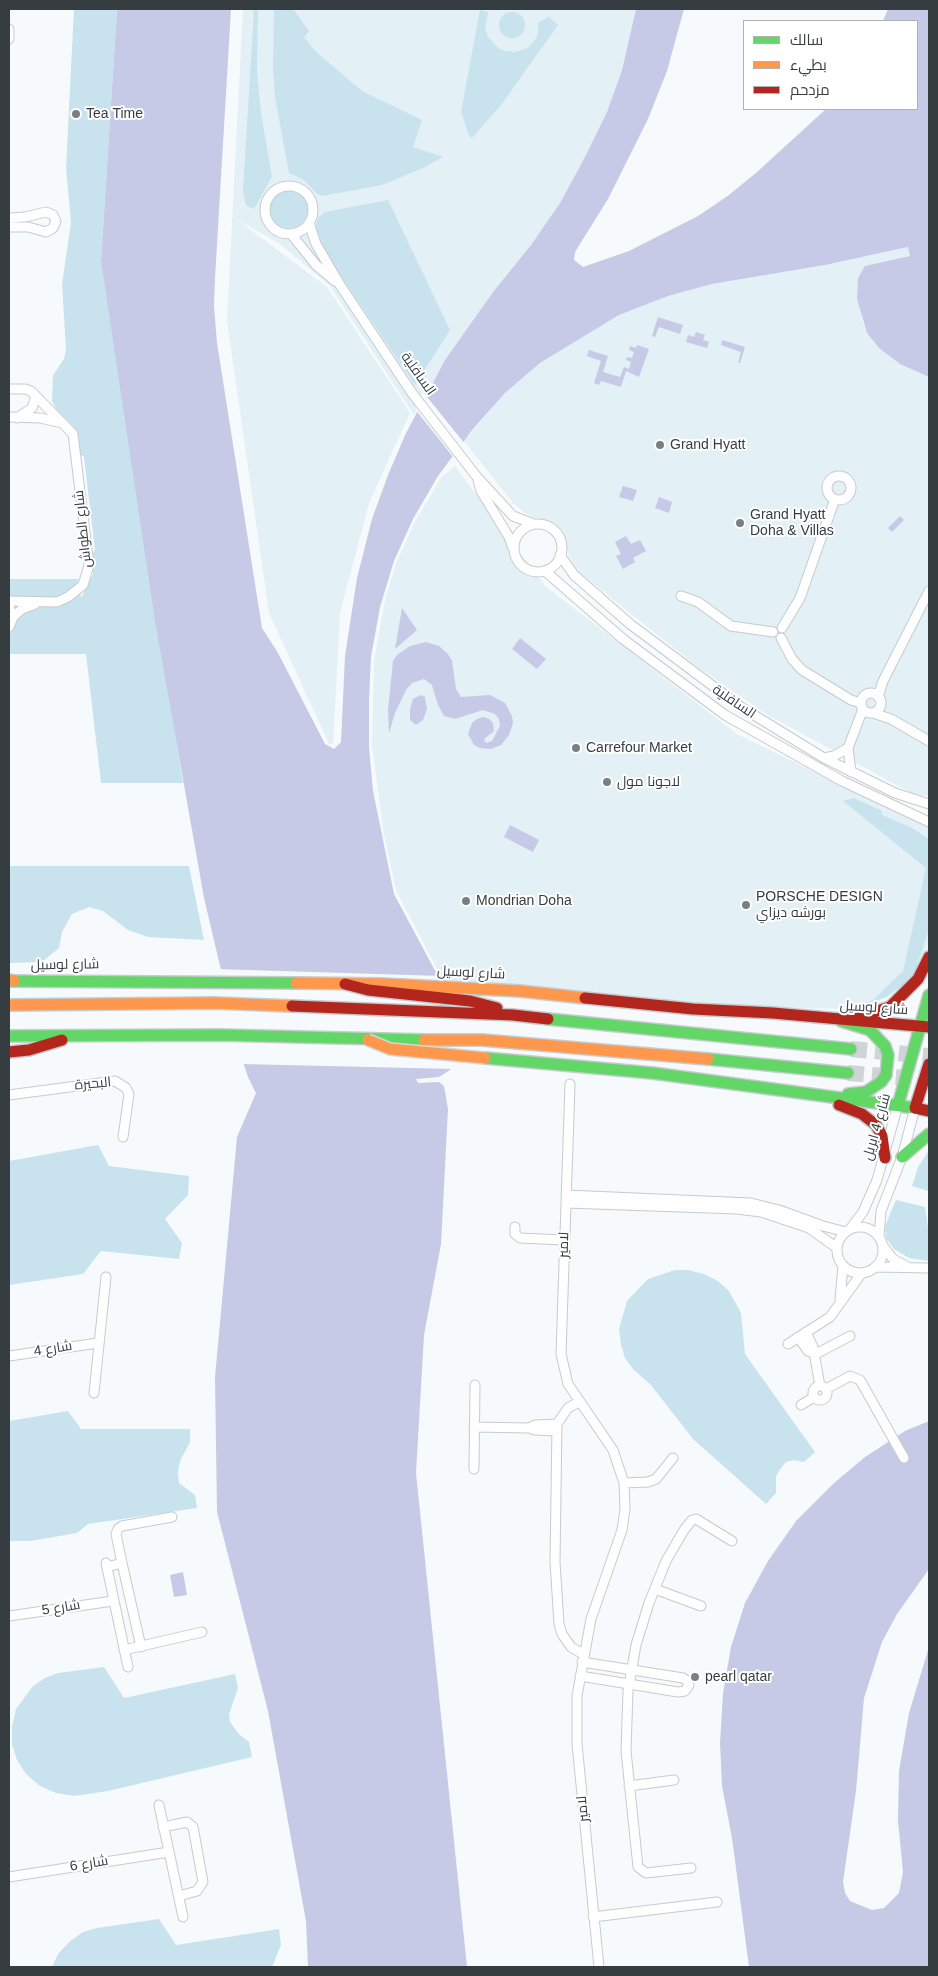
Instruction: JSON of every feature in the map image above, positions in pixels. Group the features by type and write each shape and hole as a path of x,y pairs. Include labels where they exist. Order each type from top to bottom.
{"main road":[{"path":"841,1021 874,1014 890,1007 918,979 929,957"},
{"name":"شارع لوسيل","path":"11,980 214,981 520,990 693,1009 773,1013 841,1021 925,1027"},
{"path":"345,984 368,990 470,1001 496,1008 512,1016"},
{"path":"925,1027 929,995"},
{"path":"9,1005 215,1003 512,1016 851,1048"},
{"path":"804,1093 866,1092 874,1088 886,1075 888,1055 879,1037 860,1026 841,1021"},
{"name":"شارع 4 ابريل","path":"898,1106 925,1027"},
{"path":"9,1052 48,1045 74,1035"},
{"path":"9,1036 220,1035 368,1040 482,1040 677,1056 848,1073"},
{"path":"368,1040 390,1049 652,1073 929,1111"},
{"path":"916,1108 929,1064"},
{"path":"804,1093 854,1110 869,1119 882,1136 885,1158"},
{"path":"902,1157 929,1134"}],"street":[{"path":"9,29 9,39"},
{"path":"294,186 308,195 313,208 309,223 301,231 291,234 275,229 266,215 266,203 278,189 294,186"},
{"path":"9,218 25,217 46,212 53,215 56,221 53,228 46,232 28,226 9,227"},
{"name":"السافلية","path":"309,223 316,244 340,285 412,393 477,478 513,516 534,524"},
{"name":"السافلية","path":"291,234 316,265 340,285"},
{"name":"شارع الطواش","path":"9,389 25,389 36,396 44,407 73,434 88,570 84,585 77,592 57,602 9,601"},
{"path":"13,417 32,408 36,396"},
{"path":"13,417 49,419 64,424"},
{"name":"السافلية","path":"477,478 483,495 509,537 514,549"},
{"path":"781,638 784,634 782,628 800,598 834,499"},
{"path":"534,524 546,526 556,532 561,543 560,555 554,565 545,571 533,572 522,566 514,549 517,536 527,526 534,524"},
{"name":"السافلية","path":"560,555 574,575 630,624 712,686 824,758 895,793 929,804"},
{"name":"السافلية","path":"545,571 623,639 702,698 766,740 864,792 929,822"},
{"path":"851,772 848,748 857,727 929,591"},
{"path":"681,596 698,602 731,626 772,632"},
{"name":"شارع الطواش","path":"14,617 22,609 38,603"},
{"path":"9,607 14,617 9,627"},
{"path":"772,632 777,627 782,628"},
{"path":"772,632 774,637 781,638"},
{"path":"781,638 792,659 802,670 842,694 870,704 891,719 929,741"},
{"path":"702,698 712,686"},
{"path":"824,758 834,756 848,748"},
{"name":"البحيرة","path":"9,1095 104,1081 121,1083 129,1094 123,1137"},
{"name":"لامير","path":"570,1084 561,1354 568,1384 613,1450 624,1483 625,1508 622,1530 596,1600 577,1696 577,1744 599,1966"},
{"name":"شارع 4 ابريل","path":"848,1231 866,1206 885,1158 898,1106"},
{"path":"876,1268 882,1258 882,1246 879,1237 881,1211 902,1157 916,1108"},
{"path":"566,1199 667,1202 749,1210 786,1215 830,1228 848,1231"},
{"path":"866,1206 881,1211"},
{"path":"786,1215 815,1231 837,1248"},
{"path":"515,1227 516,1234 520,1238 564,1240"},
{"path":"862,1274 848,1271 843,1266 838,1258 837,1248 840,1239 848,1231 858,1227 868,1228 879,1237"},
{"path":"882,1246 893,1259 914,1268"},
{"path":"836,1308 842,1289 843,1266"},
{"path":"788,1344 830,1318 862,1274 876,1268 929,1268"},
{"path":"94,1393 106,1277"},
{"path":"802,1335 808,1351 813,1354 823,1387"},
{"path":"813,1354 850,1336"},
{"name":"شارع 4","path":"9,1356 98,1343"},
{"path":"801,1404 814,1397 813,1390 850,1376 860,1380 904,1458"},
{"path":"474,1469 475,1385"},
{"path":"579,1402 568,1408 557,1427 555,1526 559,1624 566,1641 583,1658 632,1670 683,1678 688,1681 689,1686 685,1691 678,1692 580,1676"},
{"path":"474,1427 529,1428 535,1424 557,1427"},
{"path":"624,1483 648,1482 656,1479 673,1458"},
{"path":"141,1647 116,1534 122,1526 172,1517"},
{"path":"691,1868 646,1872 640,1869 637,1861 629,1786 626,1732 630,1684 639,1636 655,1589 666,1561 692,1520 700,1520 732,1541"},
{"path":"122,1563 106,1565 128,1667"},
{"path":"655,1589 700,1606"},
{"name":"شارع 5","path":"9,1616 113,1600"},
{"path":"124,1650 202,1632"},
{"path":"629,1786 674,1780"},
{"path":"159,1805 183,1917"},
{"path":"164,1827 187,1822 194,1827 203,1882 197,1891 179,1896"},
{"name":"شارع 6","path":"9,1877 169,1852"},
{"path":"593,1917 717,1902"}],"shaded area":[{"path":"74,9 117,9 101,261 183,783 101,783 86,654 9,654 9,579 78,579 81,598 93,574 92,554 95,550 84,457 80,454 75,428 56,409 52,401 53,375 64,359 66,349 62,284 71,223 66,168"},
{"path":"117,9 231,9 215,278 214,306 217,343 262,628 278,653 325,744 334,749 341,742 345,656 357,578 372,519 388,475 406,433 445,360 560,203 585,157 607,112 622,70 636,9 684,9 667,71 648,119 608,199 575,252 574,260 583,267 629,251 698,216 729,195 757,172 825,110 918,110 918,20 883,20 888,9 929,9 929,377 900,364 879,348 867,333 857,299 858,278 865,266 910,256 908,247 825,265 712,284 668,296 619,315 540,363 505,393 473,429 438,476 413,519 394,561 380,607 371,657 369,700 369,747 373,791 394,894 448,995 456,1061 450,1070 439,1077 416,1079 418,1083 439,1082 444,1086 448,1109 441,1244 424,1335 416,1473 467,1967 308,1967 306,1921 268,1711 217,1512 215,1377 237,1137 256,1093 242,1059 204,898 155,621 101,261"},
{"path":"243,9 636,9 622,70 607,112 560,203 445,360 414,415 330,286 280,244 236,219 327,287 410,413 369,503 340,613 333,744 329,744 269,613 227,321"},
{"path":"254,9 258,9 257,72 261,113 272,177 254,209 246,205 243,191"},
{"path":"274,9 293,9 309,31 304,37 316,52 362,91 422,120 413,147 443,157 421,169 382,185 322,196 317,194 304,180 289,173 275,97 273,68"},
{"path":"480,10 488,12 485,29 488,37 497,47 504,51 515,52 528,48 537,37 539,22 549,17 558,25 501,105 472,138 469,136 461,112"},
{"path":"512,12 521,16 525,25 521,34 512,38 503,34 499,25 503,16"},
{"path":"289,190 303,195 308,209 303,223 289,228 275,223 270,209 275,195"},
{"path":"388,200 450,330 415,385 330,260 315,230 318,218 325,212"},
{"name":"Grand Hyatt Doha & Villas","path":"909,247 910,256 861,318 867,333 879,348 900,364 929,377 929,796 913,794 766,714 699,668 580,573 569,556 563,532 556,526 525,513 513,503 464,441 505,393 540,363 619,315 668,296 712,284 825,265"},
{"path":"658,317 683,325 680,334 659,327 655,337 652,336"},
{"path":"696,332 705,335 703,340 709,342 707,348 686,342 688,335 694,337"},
{"path":"722,340 745,347 740,363 738,363 741,352 721,345"},
{"path":"637,345 649,349 639,377 626,371 621,387 601,381 599,385 594,383 601,361 587,356 589,350 608,356 603,372 620,377 624,367 629,369 631,362 626,360 627,357 632,358 634,352 629,350 630,346 636,348"},
{"path":"455,466 545,586 737,734 929,828 929,940 922,964 877,1003 841,1009 711,1006 445,984 396,890 384,834 372,746 374,661 386,596 397,561 416,520 441,478"},
{"path":"623,486 637,490 633,501 619,497"},
{"path":"659,497 672,502 669,513 655,508"},
{"path":"900,516 904,520 892,532 888,528"},
{"path":"626,536 631,544 640,540 646,551 633,558 635,562 623,569 616,556 621,554 615,542"},
{"path":"402,608 417,630 395,649"},
{"path":"520,638 546,659 537,669 512,649"},
{"path":"426,642 439,646 448,654 452,661 456,689 461,697 490,695 505,703 512,716 513,723 509,735 501,745 491,749 480,748 474,745 468,734 472,723 483,717 493,723 494,731 484,739 486,743 492,741 500,726 499,719 495,714 483,710 455,719 444,716 438,705 432,685 424,679 412,683 406,690 395,713 389,733 388,709 393,661 397,655 410,646"},
{"path":"421,695 425,697 427,709 423,720 416,725 410,720 410,709 413,699"},
{"path":"854,798 882,811 882,815 912,828 929,839 929,929 913,977 887,997 853,1008 873,1000 903,971 926,868 843,801"},
{"path":"510,825 539,840 533,852 504,837"},
{"path":"9,866 189,866 204,940 148,937 128,930 103,911 89,907 72,914 62,932 59,948 42,962 9,963"},
{"path":"98,1145 109,1166 189,1176 188,1195 165,1219 182,1243 179,1259 101,1251 83,1274 9,1285 9,1161"},
{"path":"929,1150 928,1191 912,1186 918,1167"},
{"path":"896,1200 925,1207 929,1233 929,1261 909,1258 894,1249 886,1238 885,1226"},
{"path":"675,1270 688,1270 704,1274 718,1281 729,1291 741,1313 745,1354 815,1452 804,1462 794,1460 786,1462 776,1476 776,1493 766,1504 693,1439 650,1384 634,1370 625,1358 619,1329 627,1301 648,1279"},
{"path":"68,1411 81,1429 190,1429 190,1442 180,1461 178,1472 179,1483 195,1495 197,1508 88,1524 77,1533 31,1541 9,1541 9,1421"},
{"path":"929,1421 929,1569 897,1614 882,1642 864,1698 856,1791 843,1882 845,1893 850,1901 872,1910 884,1908 899,1893 903,1872 898,1821 899,1771 909,1713 929,1647 929,1967 749,1967 732,1838 722,1786 720,1743 723,1693 731,1647 745,1603 768,1561 796,1521 833,1484 865,1457 905,1431"},
{"path":"183,1572 187,1595 174,1597 170,1575"},
{"path":"104,1667 124,1698 235,1674 238,1688 229,1714 230,1722 239,1734 249,1742 252,1757 108,1791 74,1796 56,1793 40,1786 26,1774 17,1760 12,1744 12,1727 16,1709 33,1686 45,1678 58,1673"},
{"path":"159,1919 176,1945 279,1929 281,1945 272,1967 52,1967 58,1954 69,1942 83,1932 97,1928"}],"pier":[{"path":"423,392 465,444 454,458 415,409"},
{"path":"216,969 441,976 451,995 460,1049 458,1061 454,1069 241,1064"}],"tunnel":[{"path":"851,1049 929,1056"},
{"path":"848,1073 929,1080"}],"traffic: fast":[{"path":"9,981 296,983"},
{"path":"898,1105 929,995"},
{"path":"548,1019 851,1049"},
{"path":"841,1021 870,1030 885,1046 888,1055 886,1075 881,1082 866,1092 848,1094"},
{"path":"9,1036 220,1035 424,1040"},
{"path":"485,1058 652,1073 915,1108"},
{"path":"708,1059 848,1073"},
{"path":"902,1157 929,1134"}],"traffic: slow":[{"path":"9,980 14,981"},
{"path":"296,983 382,984 520,991 585,998"},
{"path":"9,1005 215,1003 292,1006"},
{"path":"368,1040 390,1049 485,1058"},
{"path":"424,1040 482,1040 708,1059"}],"traffic: jam":[{"path":"859,1017 890,1007 918,979 929,957"},
{"path":"345,984 368,990 470,1001 497,1008"},
{"path":"585,998 693,1009 773,1013 929,1027"},
{"path":"292,1006 513,1015 548,1019"},
{"path":"9,1052 29,1050 62,1040"},
{"path":"929,1064 915,1108 929,1111"},
{"path":"839,1105 862,1114 876,1125 882,1136 885,1158"}],"place":[{"name":"Tea Time","path":"76,114"},
{"name":"Grand Hyatt","path":"660,445"},
{"name":"Grand Hyatt Doha & Villas","path":"740,523"},
{"name":"Carrefour Market","path":"576,748"},
{"name":"لاجونا مول","path":"607,782"},
{"name":"Mondrian Doha","path":"466,901"},
{"name":"PORSCHE DESIGN بورشه ديزاي","path":"746,905"},
{"name":"pearl qatar","path":"695,1677"}]}
